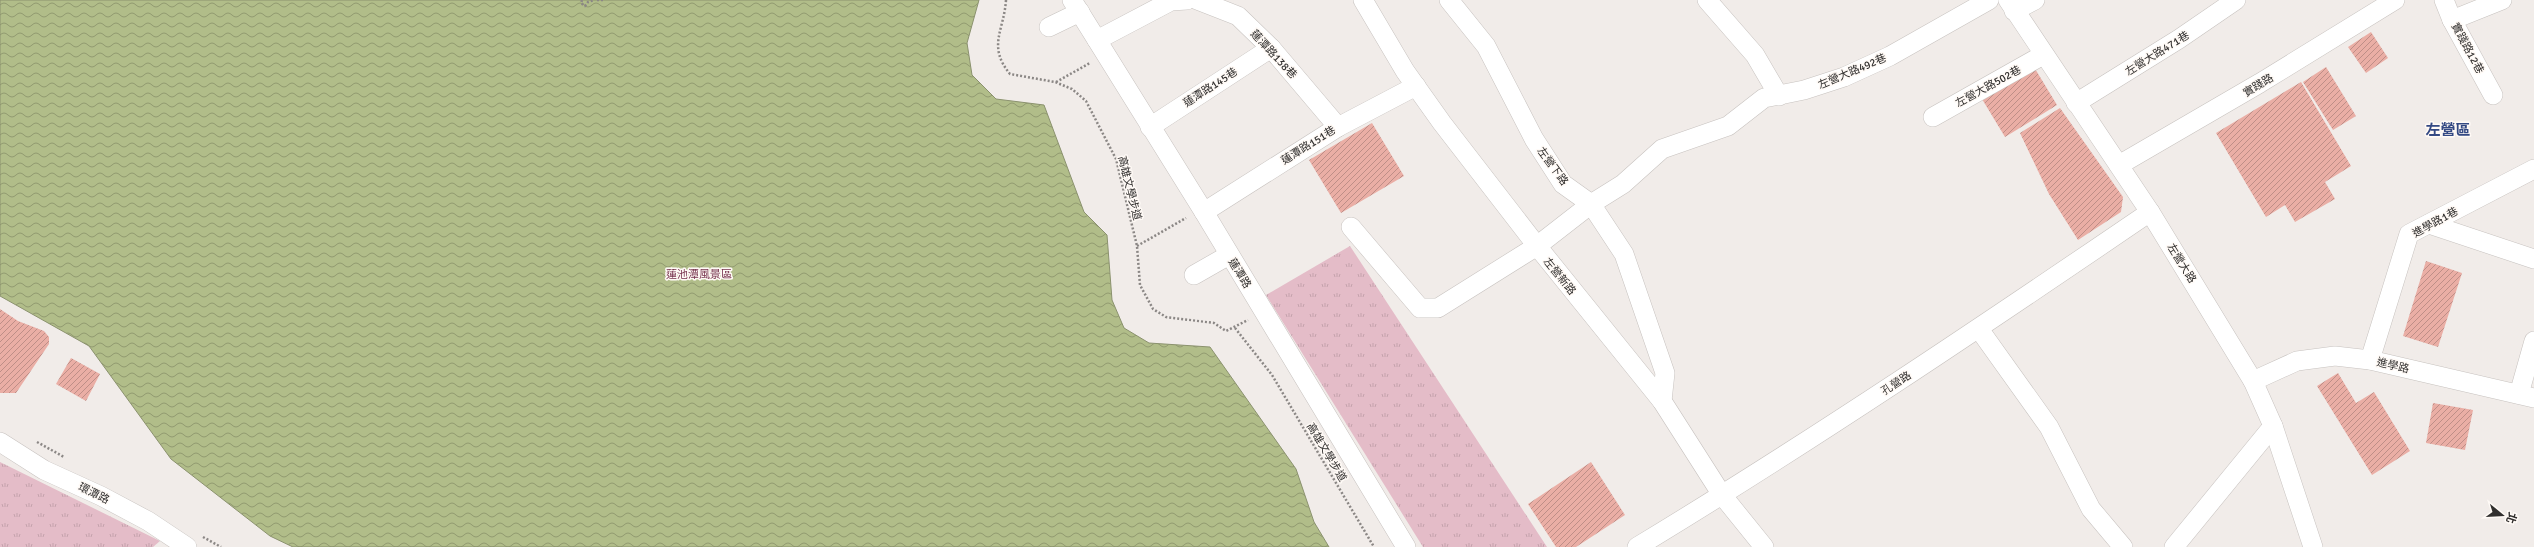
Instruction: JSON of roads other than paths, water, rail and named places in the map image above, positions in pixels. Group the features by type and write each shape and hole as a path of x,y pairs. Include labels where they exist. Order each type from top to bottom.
{"street":[{"path":"1097,40 1171,2 1187,0"},
{"name":"蓮潭路138巷","path":"1197,0 1238,16 1271,48 1338,127"},
{"name":"左營新路","path":"1363,0 1416,86 1536,246 1662,401 1722,495 1764,547"},
{"name":"左營下路","path":"1448,0 1486,46 1534,139 1563,184 1591,204 1624,254 1665,373 1662,401"},
{"path":"1707,0 1755,55 1779,96"},
{"name":"左營大路492巷","path":"1350,227 1420,308 1438,308 1536,246 1591,204 1623,184 1662,149 1728,126 1764,98 1779,96 1844,77 1890,56 1989,0"},
{"path":"2011,6 2035,0"},
{"name":"左營大路471巷","path":"2076,103 2180,39 2236,0"},
{"name":"實踐路","path":"2119,165 2260,83 2395,0"},
{"name":"實踐路12巷","path":"2444,0 2452,20 2493,95"},
{"path":"2452,20 2502,0"},
{"path":"1050,27 1076,6"},
{"name":"蓮潭路","path":"1076,6 1150,127 1196,214 1229,255 1406,547"},
{"name":"左營大路","path":"2011,6 2150,212 2253,381 2273,426 2313,547"},
{"name":"蓮潭路145巷","path":"1150,127 1271,48"},
{"name":"左營大路502巷","path":"1933,117 2043,55"},
{"name":"蓮潭路151巷","path":"1196,214 1338,127 1416,86"},
{"name":"進學路1巷","path":"2370,360 2409,234 2534,169"},
{"name":"孔營路","path":"1637,547 1722,495 1979,329 2150,212"},
{"path":"2428,224 2534,259"},
{"path":"1194,275 1229,255"},
{"path":"1979,329 2049,427 2091,509 2123,547"},
{"path":"2526,396 2534,341"},
{"name":"進學路","path":"2253,381 2297,362 2335,356 2370,360 2526,396"},
{"path":"2174,547 2273,426"},
{"name":"環潭路","path":"0,442 44,470 101,496 178,545"}],"water":[{"name":"蓮池潭風景區","path":"0,0 979,0 967,43 972,75 996,99 1044,105 1084,212 1107,235 1112,300 1124,328 1149,343 1210,347 1296,469 1314,522 1329,547 293,547 270,536 171,459 89,346 0,296"}],"district":[{"name":"左營區","path":"2448,130"}]}
